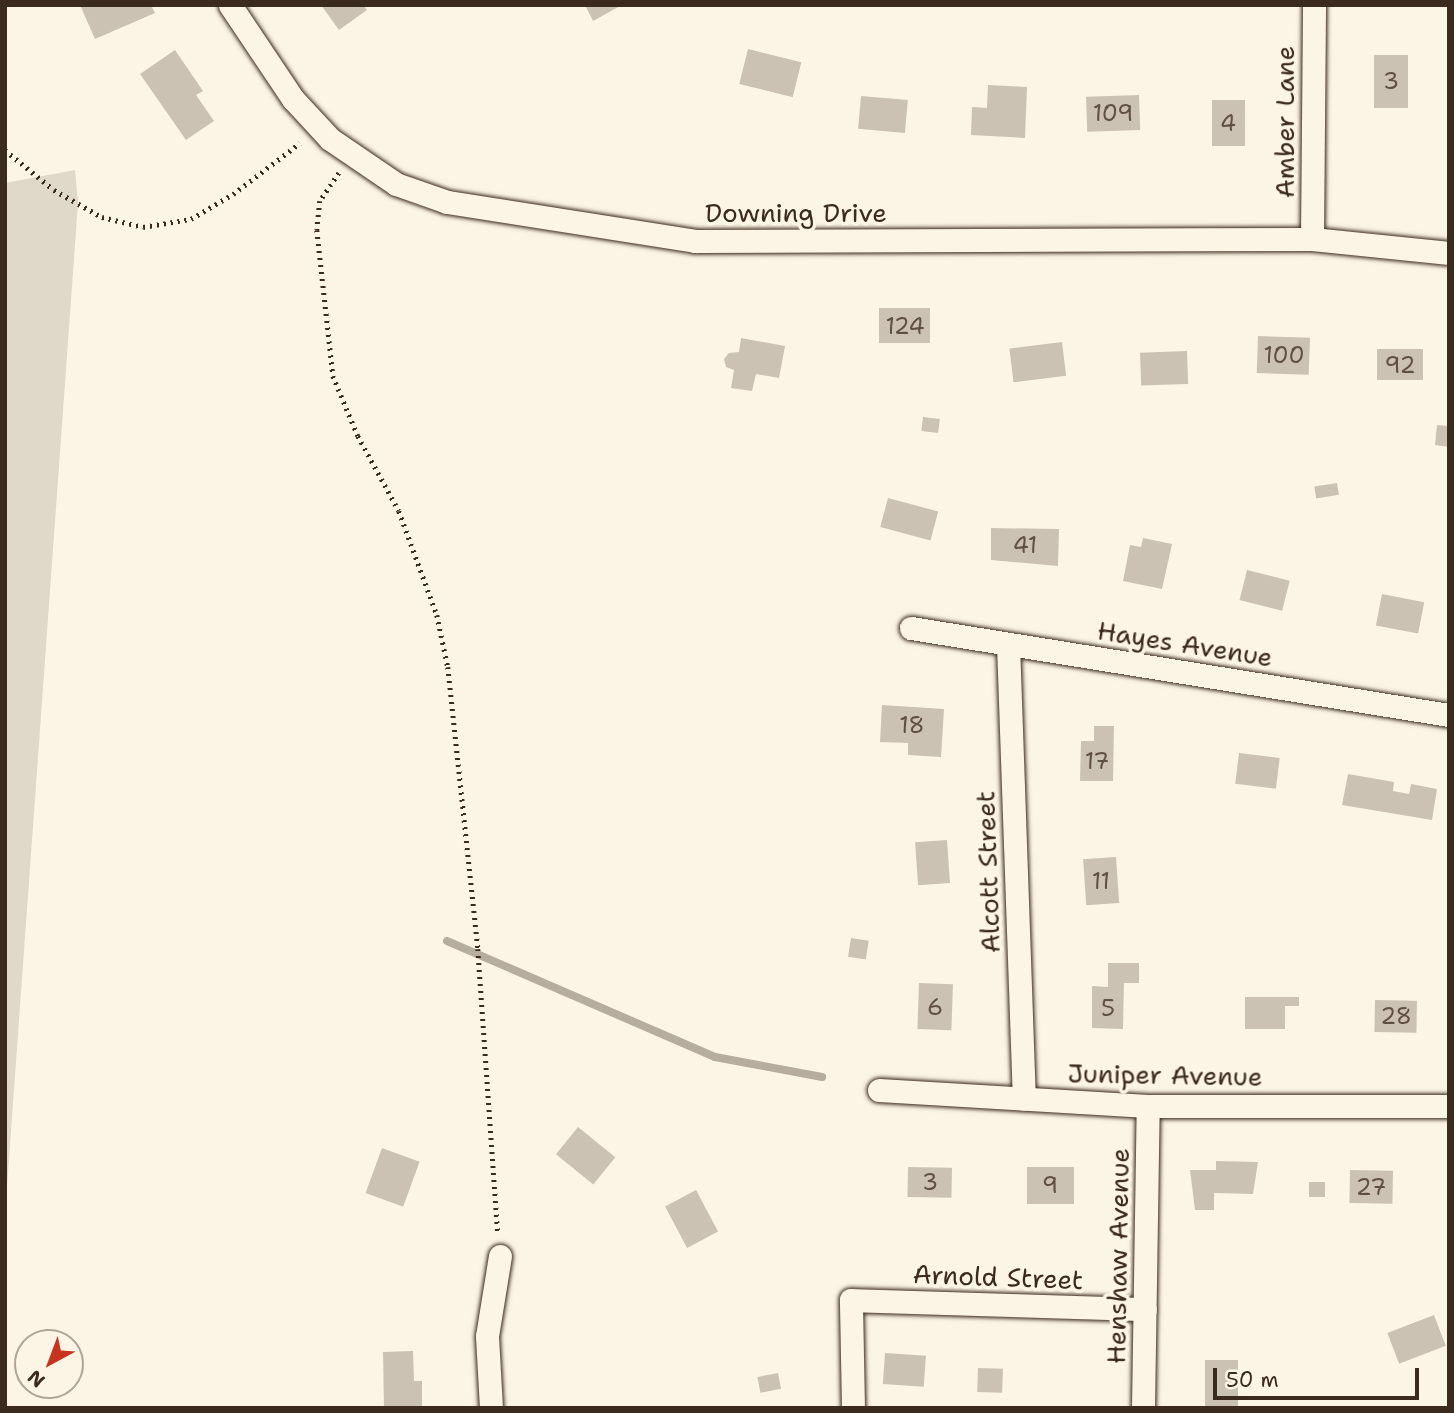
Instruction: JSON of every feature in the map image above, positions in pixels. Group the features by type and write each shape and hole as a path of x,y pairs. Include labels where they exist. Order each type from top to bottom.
{"street":[{"name":"Downing Drive","path":"230,5 293,99 350,157 396,184 447,202 695,241 1312,239 1449,253"},
{"name":"Amber Lane","path":"1312,239 1314,5"},
{"name":"Hayes Avenue","path":"911,628 1449,715"},
{"name":"Alcott Street","path":"1008,644 1024,1099"},
{"name":"Juniper Avenue","path":"879,1090 1148,1106 1449,1106"},
{"name":"Henshaw Avenue","path":"1143,1408 1148,1106"},
{"path":"491,1408 487,1336 500,1256"},
{"name":"Arnold Street","path":"853,1408 851,1300 1145,1309"}],"path":[{"path":"5,150 54,190 102,217 143,227 191,219 233,194 319,128"},
{"path":"350,157 320,201 317,230 333,376 358,436 399,512 437,615 448,667 478,950 500,1256"}],"shaded area":[{"path":"75,170 78,203 5,1214 5,183"}],"building":[{"path":"80,5 151,5 155,13 95,39"},
{"path":"321,5 363,5 367,10 339,30"},
{"path":"585,5 622,5 593,21"},
{"path":"748,49 801,62 793,97 739,84"},
{"path":"175,50 203,91 196,95 214,121 186,140 140,74"},
{"path":"1374,55 1408,55 1408,108 1374,108"},
{"path":"988,85 1027,87 1025,138 971,135 972,107 987,108"},
{"path":"1139,95 1140,130 1087,132 1086,97"},
{"path":"861,96 908,100 905,133 858,129"},
{"path":"1212,100 1245,100 1245,146 1212,146"},
{"path":"879,308 930,308 930,343 879,343"},
{"path":"1258,336 1310,338 1309,375 1257,373"},
{"path":"741,338 785,346 779,378 756,374 752,391 731,388 734,370 726,367 724,359 729,353 739,352"},
{"path":"1062,342 1066,376 1014,382 1009,348"},
{"path":"1377,349 1423,349 1423,380 1377,380"},
{"path":"1187,351 1188,384 1141,386 1140,353"},
{"path":"923,417 940,419 938,433 921,431"},
{"path":"1437,425 1449,426 1449,447 1435,445"},
{"path":"1337,483 1339,495 1316,498 1314,487"},
{"path":"888,498 938,511 930,540 880,527"},
{"path":"991,528 1059,529 1058,566 991,560"},
{"path":"1143,538 1172,544 1162,589 1123,581 1130,545 1141,547"},
{"path":"1247,570 1290,581 1282,611 1240,600"},
{"path":"1382,594 1424,602 1418,634 1376,625"},
{"path":"882,705 944,709 941,757 908,755 908,743 880,742"},
{"path":"1094,726 1114,726 1113,781 1080,781 1081,741 1094,741"},
{"path":"1239,753 1280,758 1276,789 1235,784"},
{"path":"1348,774 1394,782 1393,791 1409,794 1411,784 1437,789 1432,820 1342,805"},
{"path":"947,840 950,883 918,885 915,842"},
{"path":"1116,857 1119,903 1086,905 1083,859"},
{"path":"851,938 869,941 866,960 848,957"},
{"path":"1108,963 1139,963 1139,983 1124,983 1123,1029 1092,1028 1092,986 1108,987"},
{"path":"919,983 953,984 951,1030 917,1029"},
{"path":"1245,997 1299,997 1299,1006 1285,1006 1285,1029 1245,1029"},
{"path":"1375,1000 1417,1001 1416,1033 1374,1032"},
{"path":"578,1127 615,1157 593,1184 556,1154"},
{"path":"382,1148 420,1162 403,1207 366,1193"},
{"path":"1216,1161 1258,1162 1253,1194 1214,1193 1214,1210 1195,1210 1190,1170 1216,1170"},
{"path":"908,1167 952,1168 951,1198 907,1197"},
{"path":"1027,1167 1074,1167 1074,1204 1027,1204"},
{"path":"1350,1170 1393,1171 1392,1204 1349,1203"},
{"path":"1309,1182 1325,1182 1325,1197 1309,1197"},
{"path":"696,1190 718,1231 687,1248 665,1206"},
{"path":"1434,1315 1446,1346 1399,1364 1387,1333"},
{"path":"413,1351 414,1381 422,1381 422,1408 384,1408 383,1352"},
{"path":"885,1353 926,1356 924,1387 883,1384"},
{"path":"1205,1360 1238,1360 1238,1408 1205,1408"},
{"path":"978,1368 1003,1369 1002,1393 977,1392"},
{"path":"778,1373 781,1389 760,1393 757,1377"}],"waterway":[{"path":"447,941 715,1057 822,1077"}]}
